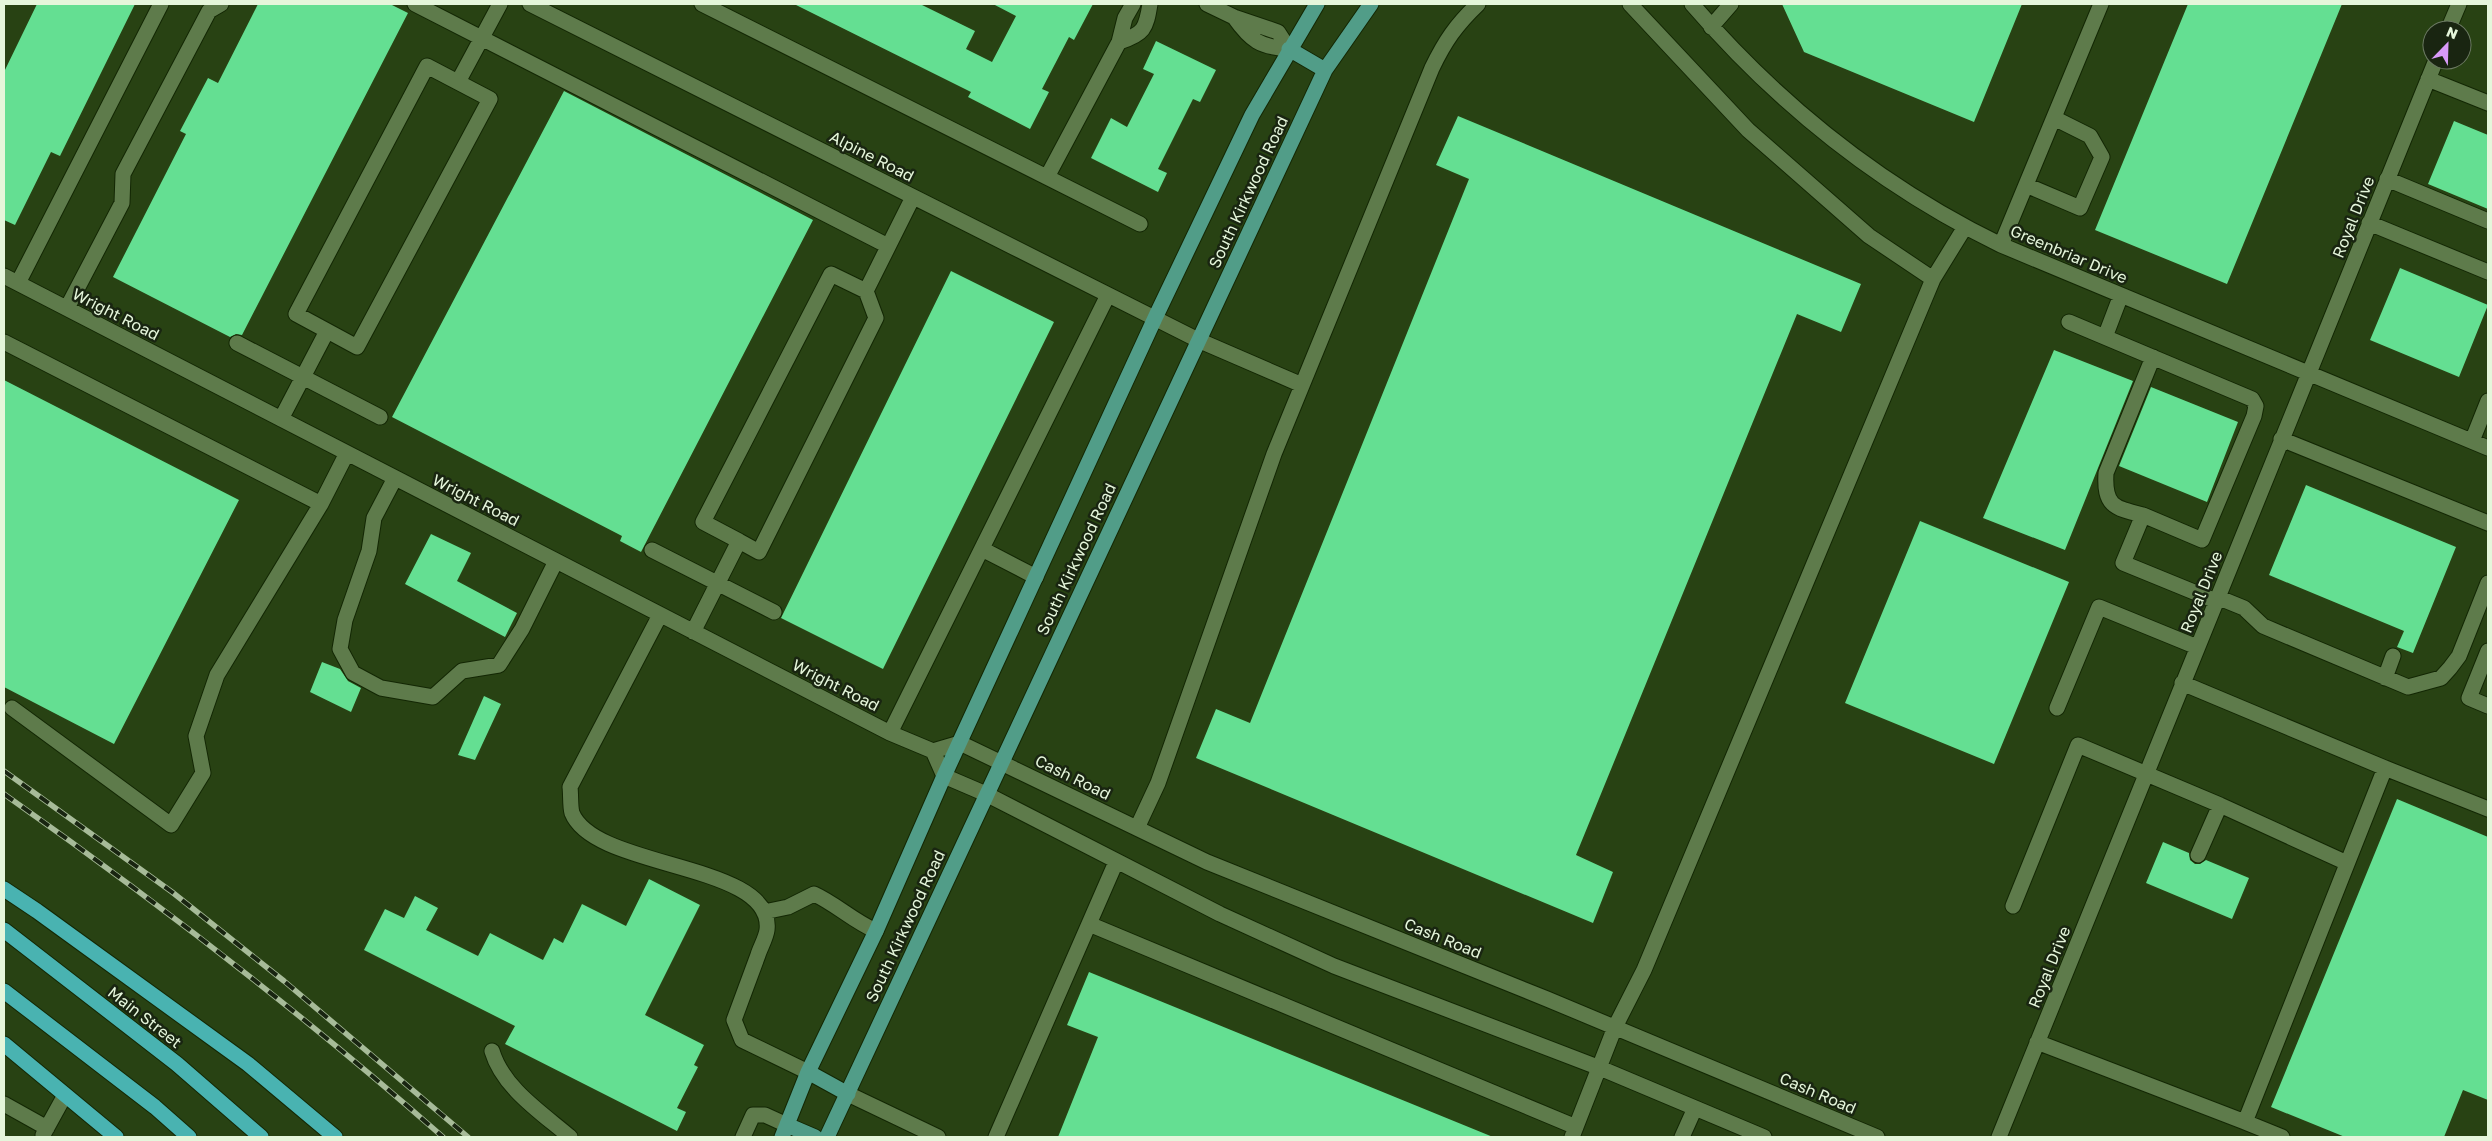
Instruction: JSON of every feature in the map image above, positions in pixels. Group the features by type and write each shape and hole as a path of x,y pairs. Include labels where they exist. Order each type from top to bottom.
{"highway":[{"path":"4,889 248,1064 335,1137"},
{"name":"Main Street","path":"4,930 177,1064 261,1137"},
{"path":"4,990 154,1107 189,1137"},
{"path":"4,1044 116,1137"}],"main road":[{"name":"South Kirkwood Road","path":"785,1131 808,1072 876,931 944,776 1155,318 1248,123 1289,49 1317,4"},
{"name":"South Kirkwood Road","path":"827,1137 1324,70 1371,4"},
{"path":"1289,49 1324,70"},
{"path":"808,1072 848,1094"},
{"path":"785,1131 815,1137"}],"street":[{"path":"18,283 161,4"},
{"path":"67,308 122,203 123,174 209,11 221,4"},
{"path":"415,4 888,246"},
{"path":"458,82 500,4"},
{"name":"Alpine Road","path":"530,4 1198,340 1302,385"},
{"path":"702,4 1140,224"},
{"path":"1047,177 1119,42 1125,18 1133,4"},
{"path":"1119,42 1136,36 1146,25 1150,4"},
{"path":"1208,4 1234,17 1278,32 1289,49"},
{"path":"1137,828 1158,783 1274,454 1444,41 1460,21 1478,4"},
{"path":"1630,4 1748,130 1870,236 1933,279"},
{"name":"Greenbriar Drive","path":"1692,4 1752,71 1795,109 1904,191 1965,227 2001,245 2488,448"},
{"path":"1711,27 1731,4"},
{"path":"2001,245 2101,4"},
{"path":"2452,20 2459,4"},
{"path":"427,66 458,82 490,99 357,347 296,314 427,66"},
{"name":"Royal Drive","path":"1999,1137 2432,70"},
{"path":"2428,79 2488,103"},
{"path":"2026,185 2080,208 2102,157 2090,136 2054,118"},
{"path":"2387,180 2488,221"},
{"path":"866,291 914,197"},
{"path":"2369,223 2488,272"},
{"path":"1089,924 1574,1132 1616,1028 1644,970 1933,279 1965,227"},
{"path":"831,274 866,291 876,318 759,552 703,522 831,274"},
{"name":"Wright Road","path":"4,276 890,733 933,751"},
{"path":"890,733 1108,295"},
{"path":"2105,337 2121,295"},
{"path":"2069,322 2153,357 2252,399 2256,406 2254,416 2202,540 2143,515 2118,509 2111,504 2105,489 2106,473 2153,357"},
{"path":"281,419 327,331"},
{"path":"4,342 321,504"},
{"path":"237,343 380,417"},
{"path":"2472,441 2488,401"},
{"path":"2281,439 2488,523"},
{"path":"12,708 171,825 204,773 196,736 217,675 321,504 347,453"},
{"path":"395,478 374,518 369,551 345,620 340,649 353,673 381,688 433,697 462,671 498,665 522,629 556,561"},
{"path":"2143,515 2123,563 2244,608 2263,626 2408,687 2441,678 2459,656 2488,583"},
{"path":"693,632 739,541"},
{"path":"982,549 1036,577"},
{"path":"652,550 774,612"},
{"path":"2058,708 2099,607 2197,647"},
{"path":"660,615 570,787 572,814 589,834 631,852 720,880 752,895 764,912 767,930 734,1020 742,1040 808,1072"},
{"path":"2488,651 2469,698 2488,706"},
{"path":"2385,678 2394,656"},
{"path":"2182,683 2488,810"},
{"path":"1001,762 960,743 933,751 944,776 986,794 1220,914 1334,966 1600,1068 1764,1137"},
{"path":"2013,906 2078,745 2220,805 2347,863"},
{"name":"Cash Road","path":"1001,762 1208,862 1616,1028 1877,1137"},
{"path":"2245,1122 2385,768"},
{"path":"2198,855 2220,805"},
{"path":"996,1137 1116,862"},
{"path":"764,912 788,907 814,894 833,903 858,923 876,931"},
{"path":"2037,1042 2282,1137"},
{"path":"492,1052 495,1062 512,1086 570,1137"},
{"path":"848,1094 938,1137"},
{"path":"4,1104 45,1133 65,1095"},
{"path":"1682,1137 1695,1108"},
{"path":"742,1137 753,1115 765,1115 785,1131"}],"building":[{"path":"37,4 135,4 60,156 51,152 15,225 4,220 4,72"},
{"path":"258,4 390,4 408,13 242,335 236,334 230,337 113,277 186,134 180,131 208,78 218,83"},
{"path":"794,4 920,4 975,31 966,49 992,62 1016,16 993,4 1093,4 1074,40 1069,37 1042,89 1049,92 1030,129 968,97 971,92"},
{"path":"1782,4 2022,4 1974,122 1804,52"},
{"path":"2188,4 2342,4 2227,284 2095,230"},
{"path":"1156,41 1216,70 1200,102 1193,99 1158,169 1167,173 1158,192 1091,158 1111,118 1127,127 1154,74 1143,69"},
{"path":"564,91 813,220 641,552 620,541 622,536 392,417"},
{"path":"1458,116 1861,284 1841,332 1797,314 1576,855 1613,872 1593,923 1196,758 1216,709 1250,723 1469,179 1436,165"},
{"path":"2454,121 2488,135 2488,209 2428,184"},
{"path":"2400,268 2488,305 2459,377 2370,340"},
{"path":"951,271 1054,322 883,669 781,618"},
{"path":"2054,350 2133,381 2065,550 1983,518"},
{"path":"4,380 239,500 114,744 4,687"},
{"path":"2151,387 2238,422 2207,502 2119,466"},
{"path":"2306,485 2456,547 2413,653 2397,647 2404,631 2269,575"},
{"path":"1920,521 2069,582 1994,764 1845,703"},
{"path":"431,534 471,553 457,581 517,613 505,637 405,584"},
{"path":"322,662 340,669 348,681 361,688 351,712 310,692"},
{"path":"484,696 501,704 475,760 458,755"},
{"path":"2397,799 2488,837 2488,1100 2463,1090 2444,1137 2345,1137 2271,1107"},
{"path":"2163,842 2189,853 2190,860 2195,864 2200,864 2206,860 2249,878 2232,919 2146,883"},
{"path":"649,879 700,905 645,1015 704,1045 694,1065 698,1067 677,1108 686,1112 677,1131 505,1044 515,1026 364,950 385,909 404,918 415,896 438,908 426,930 478,956 490,933 543,960 554,938 563,943 582,904 626,926"},
{"path":"1089,972 1493,1137 1058,1137 1098,1037 1067,1025"}],"railway":[{"path":"4,771 172,892 284,981 468,1137"},
{"path":"4,794 173,917 283,1003 443,1137"}]}
